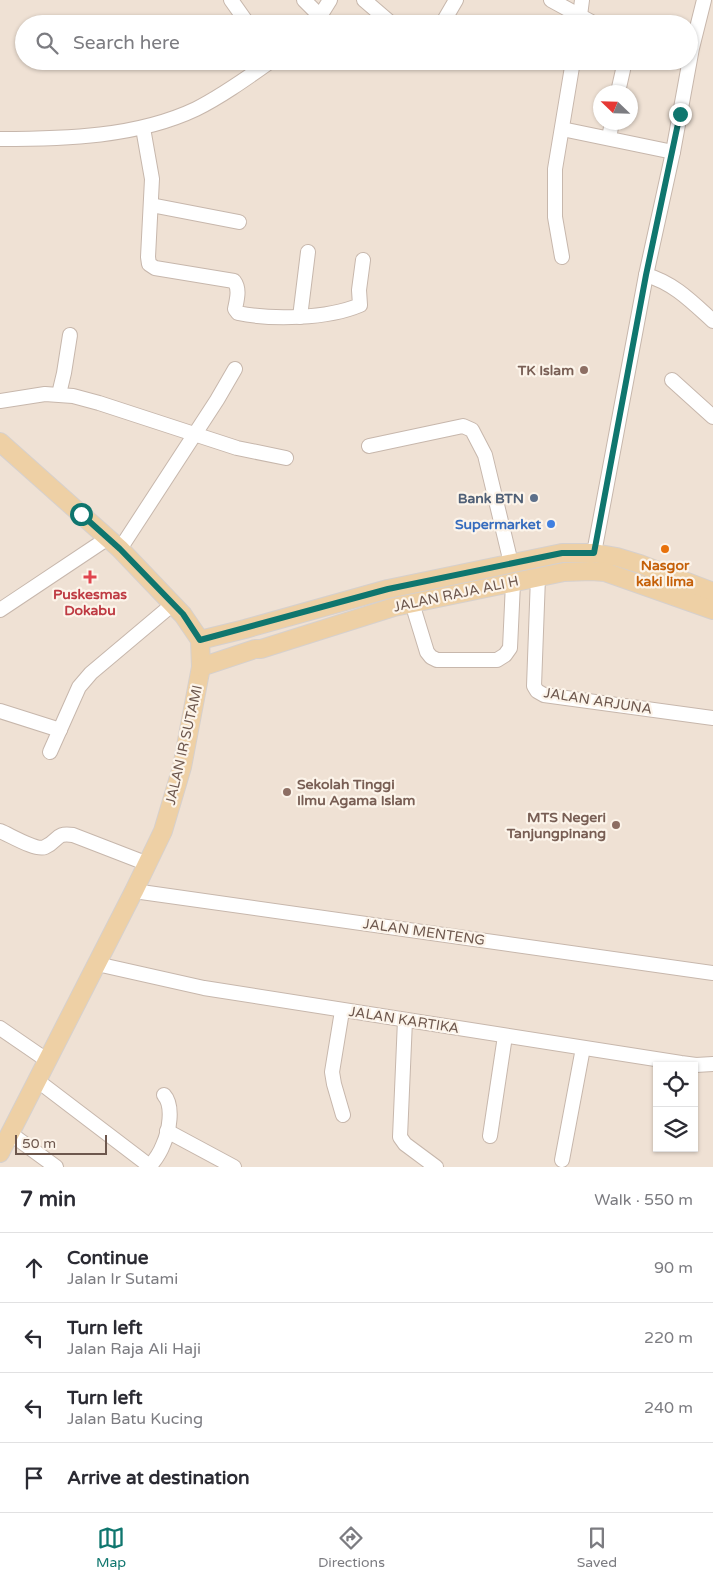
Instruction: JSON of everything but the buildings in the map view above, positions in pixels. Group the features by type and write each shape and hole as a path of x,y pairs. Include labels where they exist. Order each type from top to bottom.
{"main road":[{"path":"0,442 114,543 183,614 200,640 388,589 562,553 594,553 616,557 640,564 713,592"},
{"path":"615,575 616,557"},
{"name":"JALAN RAJA ALI H","path":"201,667 394,607 564,572 591,571 615,575 713,610"},
{"name":"JALAN IR SUTAMI","path":"0,1153 148,864 163,831 182,767 201,667 200,640"}],"street":[{"path":"231,0 242,15"},
{"path":"304,0 312,15"},
{"path":"319,15 330,0"},
{"path":"364,0 382,15"},
{"path":"447,15 456,0"},
{"path":"551,0 574,15"},
{"path":"580,15 582,0"},
{"path":"698,21 704,0"},
{"path":"0,139 100,134 143,128 196,109 258,70"},
{"path":"562,257 555,217 555,169 572,70"},
{"path":"620,85 623,70"},
{"path":"594,553 646,275 673,152 686,70"},
{"path":"143,128 152,178 149,264 155,268 234,281 237,286 238,295 235,309 238,313 287,318 346,312 360,306 359,290 363,260"},
{"path":"562,129 673,152"},
{"path":"609,138 610,130"},
{"path":"151,205 239,222"},
{"path":"300,317 308,252"},
{"path":"646,275 658,278 681,292 713,321"},
{"path":"59,394 70,335"},
{"path":"0,610 114,543 194,434 235,369"},
{"path":"672,380 713,417"},
{"path":"0,401 45,394 59,394 99,403 238,448 286,458"},
{"path":"369,446 464,426 472,430 485,455 510,563"},
{"name":"JALAN ARJUNA","path":"538,578 534,686 537,691 544,695 713,718"},
{"path":"412,603 427,652 431,657 437,660 497,660 505,655 510,648 513,583"},
{"path":"50,752 80,687 91,673 173,604"},
{"path":"0,711 60,730"},
{"path":"0,831 38,848 46,846 63,833 73,835 148,864"},
{"name":"JALAN MENTENG","path":"134,891 713,973"},
{"name":"JALAN KARTIKA","path":"97,964 204,988 342,1011 688,1064 713,1064"},
{"path":"342,1011 332,1072 343,1115"},
{"path":"405,1020 400,1137 405,1144 436,1167"},
{"path":"0,1028 48,1061"},
{"path":"490,1136 505,1036"},
{"path":"562,1160 583,1048"},
{"path":"38,1081 151,1167 163,1147 167,1131 169,1104 168,1099 164,1095"},
{"path":"167,1131 234,1167"},
{"path":"11,1134 56,1167"}],"shaded area":[{"path":"0,0 713,0 713,1167 0,1167"}],"place":[{"name":"TK Islam","path":"584,370"},
{"name":"Bank BTN","path":"534,498"},
{"name":"Supermarket","path":"551,524"},
{"name":"Nasgor kaki lima","path":"665,549"},
{"name":"Puskesmas Dokabu","path":"90,577"},
{"name":"Sekolah Tinggi Ilmu Agama Islam","path":"287,792"},
{"name":"MTS Negeri Tanjungpinang","path":"616,825"}],"route":[{"path":"81,514 120,549 183,614 200,640 388,589 562,553 594,553 646,275 680,114"}]}
